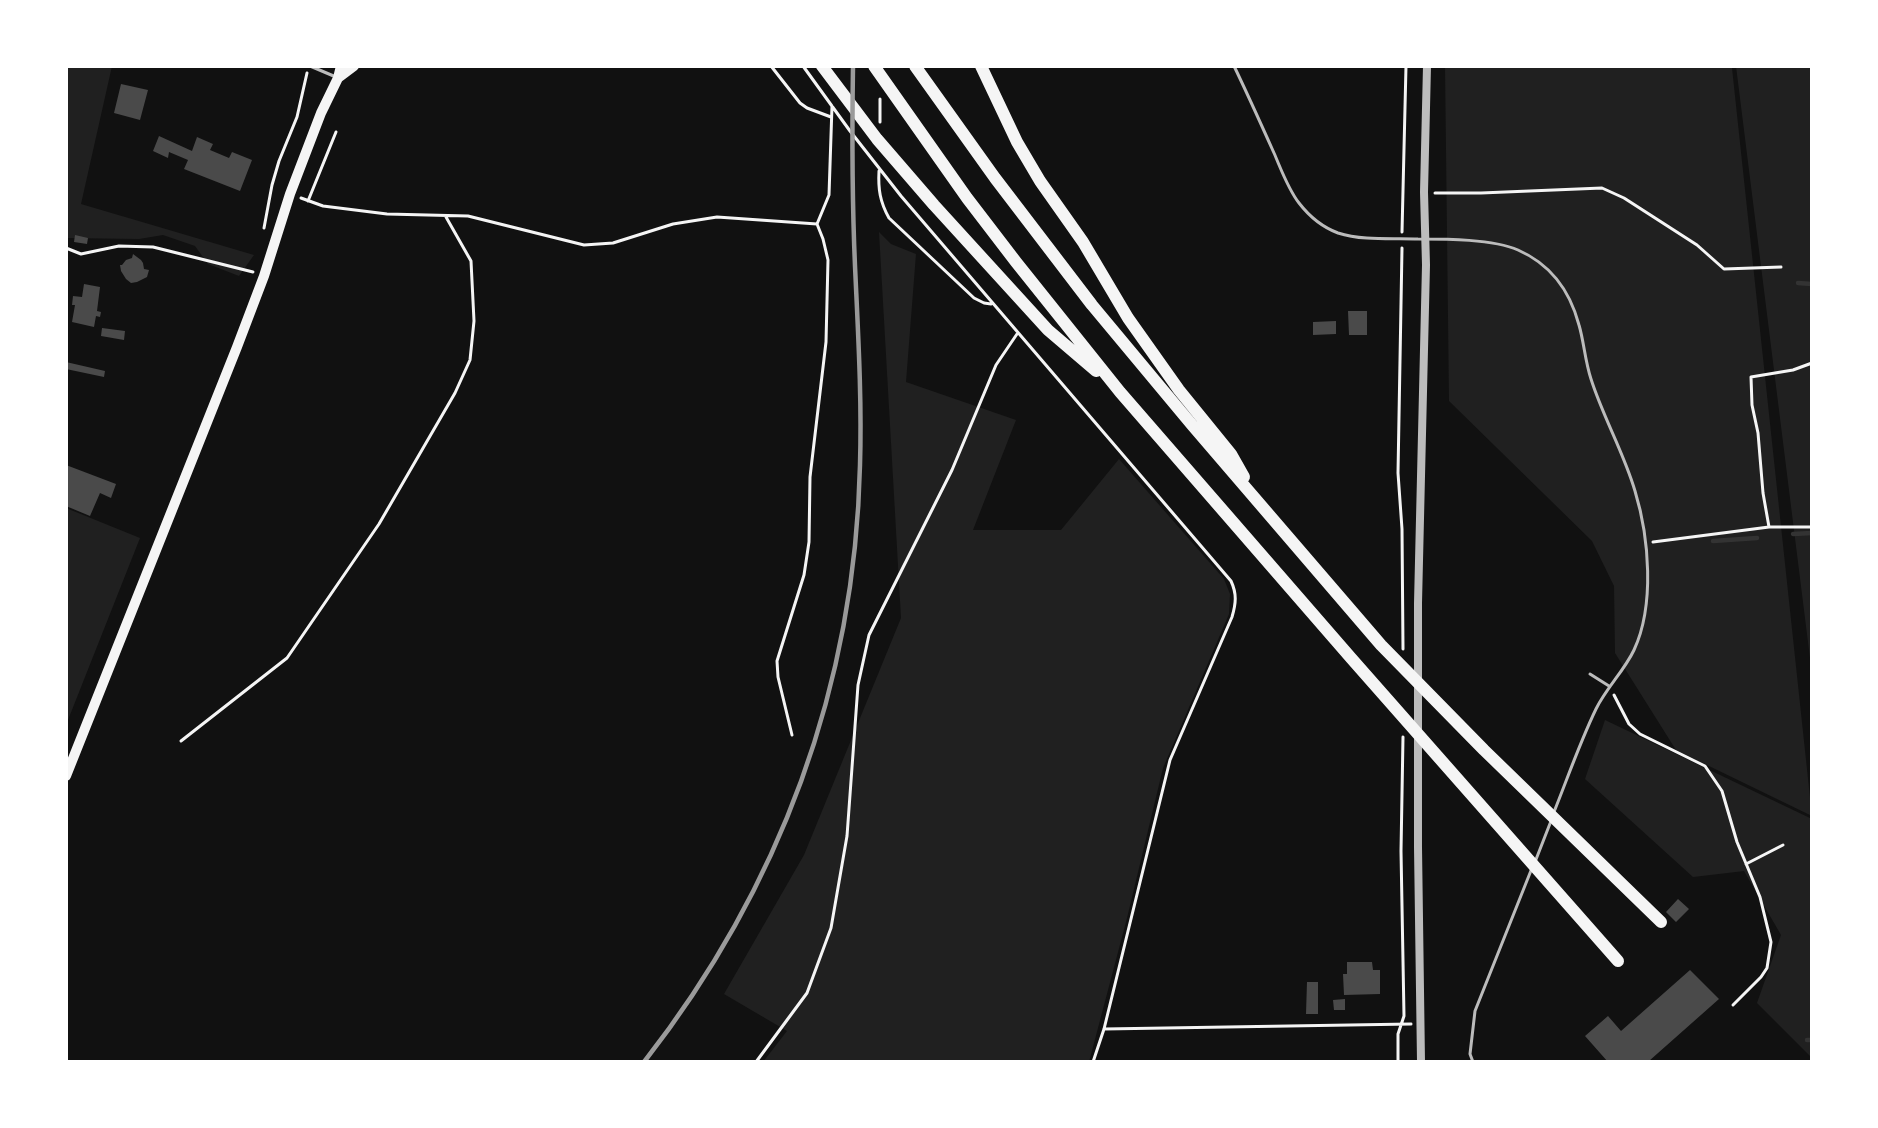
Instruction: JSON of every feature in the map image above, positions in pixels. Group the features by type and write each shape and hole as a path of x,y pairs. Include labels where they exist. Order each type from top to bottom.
{"highway":[{"path":"822,66 901,167 1048,330 1120,392"},
{"path":"874,66 1016,262 1120,392 1335,641 1618,961"},
{"path":"915,66 1064,269 1184,415 1381,645 1484,750 1660,922"},
{"path":"981,66 1017,142 1040,181 1083,242 1128,318 1179,390 1231,454 1260,504"}],"main road":[{"path":"66,776 237,348 264,276 290,194 341,66"},
{"path":"338,78 354,66"}],"street":[{"path":"1421,1062 1418,603 1426,265 1424,192 1427,66"}],"lane":[{"path":"310,66 338,78"},
{"path":"1234,66 1297,201 1315,221 1336,232 1356,237 1424,238 1489,243 1516,249 1538,260 1556,276 1570,299 1579,324 1591,379 1635,490 1647,543 1647,593 1635,648 1609,686 1586,732 1475,1011 1470,1054 1473,1062"},
{"path":"1590,674 1609,686"}],"path":[{"path":"771,66 800,104 832,118 829,195 817,224 824,239 828,260 826,342 810,477 809,542 804,574 777,661 778,676 792,735"},
{"path":"803,66 901,196 1231,581 1236,593 1232,617 1170,760 1104,1029 1093,1062"},
{"path":"1402,585 1402,529 1398,473 1406,66"},
{"path":"263,238 272,185 279,160 297,117 304,81"},
{"path":"880,89 880,123"},
{"path":"308,201 336,132"},
{"path":"879,157 878,191 882,206 889,218 974,298 993,305"},
{"path":"1424,192 1481,193 1602,188 1624,198 1697,245 1724,270 1781,267"},
{"path":"290,194 323,206 387,214 468,216 584,245 613,243 673,224 717,217 817,224"},
{"path":"181,741 287,658 379,524 454,393 470,360 474,321 471,261 446,217"},
{"path":"66,248 81,254 119,246 153,247 264,276"},
{"path":"249,281 252,272"},
{"path":"756,1062 807,993 831,928 847,836 858,685 869,635 952,470 996,365 1018,333"},
{"path":"1769,527 1763,494 1758,433 1752,405 1751,377 1793,370 1812,363"},
{"path":"1647,543 1769,527 1812,527"},
{"path":"1609,686 1629,724 1640,734 1705,766 1722,791 1737,842 1760,897 1771,942 1767,968 1733,1005"},
{"path":"1398,1062 1398,1034 1404,1016 1401,851 1403,766"},
{"path":"1746,864 1783,845"},
{"path":"1104,1029 1402,1024"}],"shaded area":[{"path":"66,66 112,66 81,204 254,255 239,276 208,264 195,246 163,235 139,239 66,238"},
{"path":"1445,66 1729,66 1732,68 1812,816 1676,750 1615,653 1614,586 1592,541 1449,401"},
{"path":"1736,66 1812,66 1812,674"},
{"path":"879,232 891,244 916,254 906,382 1016,420 973,530 1061,530 1119,459 1224,579 1230,594 1229,614 1163,768 1089,1062 763,1062 787,1031 724,994 804,855 901,618"},
{"path":"66,508 140,538 66,725"},
{"path":"1605,720 1812,819 1812,1058 1757,1003 1781,935 1744,871 1693,877 1585,779"}],"building":[{"path":"121,84 148,90 140,120 114,113"},
{"path":"159,136 192,151 197,137 213,144 210,150 229,158 232,152 252,160 240,191 184,169 188,160 169,152 168,158 153,151"},
{"path":"75,235 88,238 87,244 74,242"},
{"path":"133,254 141,260 144,269 149,270 147,277 131,283 121,271 120,265 132,258"},
{"path":"84,284 100,287 97,311 101,312 100,317 96,316 94,327 72,322 75,305 72,305 73,296 82,297"},
{"path":"1348,311 1367,311 1367,335 1349,335"},
{"path":"1336,321 1336,334 1313,335 1313,322"},
{"path":"102,328 125,331 124,340 101,336"},
{"path":"66,362 105,371 104,377 66,369"},
{"path":"66,465 116,484 111,498 100,493 90,516 66,506"},
{"path":"1678,899 1689,909 1676,922 1666,912"},
{"path":"1347,962 1372,962 1373,970 1380,970 1380,994 1344,995 1343,974 1347,974"},
{"path":"1690,970 1719,999 1650,1062 1608,1062 1585,1036 1608,1016 1621,1031"},
{"path":"1307,982 1318,982 1318,1014 1306,1014"},
{"path":"1345,999 1345,1010 1334,1010 1333,1000"}],"waterway":[{"path":"1798,283 1812,284"},
{"path":"1793,534 1812,533"},
{"path":"1713,541 1757,538"},
{"path":"1807,1040 1812,1040"}],"railway":[{"path":"644,1062 692,995 734,926 771,855 801,781 825,705 843,627 855,547 860,465 853,216 853,66"}]}
